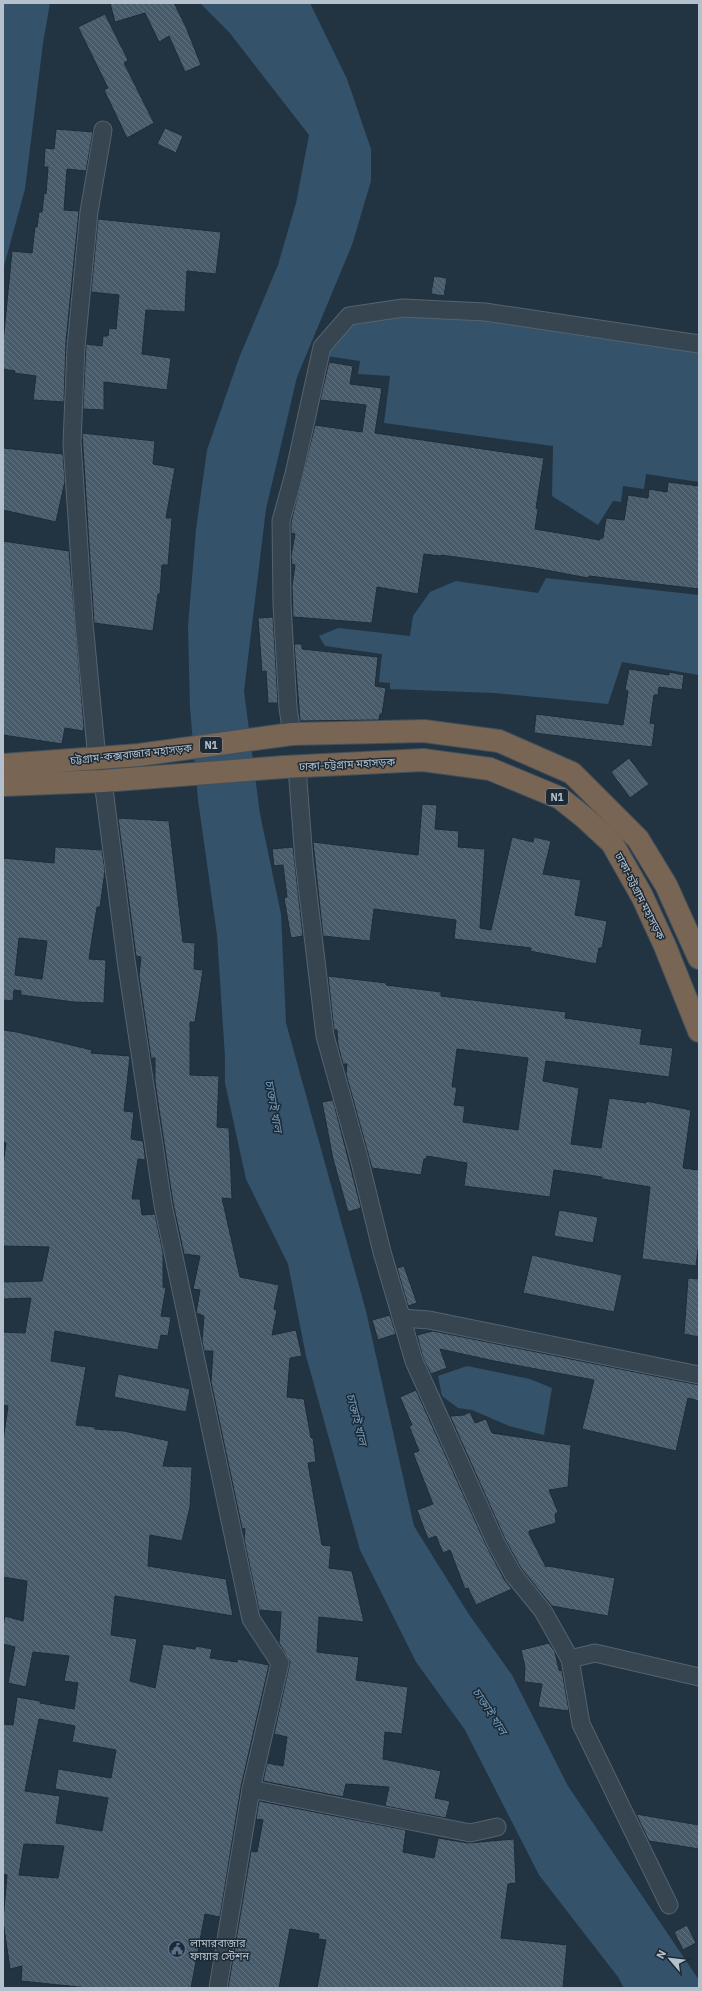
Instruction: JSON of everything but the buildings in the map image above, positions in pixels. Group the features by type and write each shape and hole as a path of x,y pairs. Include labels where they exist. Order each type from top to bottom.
{"highway":[{"name":"N1","path":"287,735 432,732 499,741 572,773 638,839 666,886 699,958"},
{"name":"চট্টগ্রাম-কক্সবাজার মহাসড়ক","path":"3,765 139,755 287,735"},
{"name":"ঢাকা-চট্টগ্রাম মহাসড়ক","path":"290,767 430,761 490,769 560,798 585,818 612,844 648,911 685,993 699,1031"},
{"name":"চট্টগ্রাম-কক্সবাজার মহাসড়ক","path":"3,785 103,781 140,777 290,767"}],"street":[{"path":"96,759 84,623 72,443 76,347 88,212 103,130"},
{"path":"287,735 288,708 282,604 281,521 294,474 322,347 349,316 403,308 485,312 699,344"},
{"path":"290,767 304,860 325,1036 359,1158 382,1252 414,1361 496,1543 513,1574 542,1611 570,1659 581,1724 669,1905"},
{"path":"103,781 126,960 163,1205 251,1619 280,1663 251,1789 218,1988"},
{"path":"401,1318 429,1320 699,1375"},
{"path":"570,1659 595,1653 699,1677"},
{"path":"251,1789 470,1833 497,1826"}],"water":[{"path":"3,3 50,3 43,43 25,189 3,270"},
{"name":"চাক্তাই খাল","path":"200,3 310,3 347,79 371,149 371,181 352,245 297,377 266,509 244,691 260,814 281,914 286,1023 366,1311 414,1526 468,1613 512,1675 568,1786 699,1980 699,1988 624,1988 618,1977 539,1875 465,1730 416,1662 360,1550 306,1356 288,1264 246,1179 225,1083 225,1057 217,935 198,800 190,708 188,626 196,529 207,450 239,358 278,265 296,203 309,135 229,32"},
{"path":"404,316 473,317 699,352 699,482 646,474 644,489 623,486 621,502 613,501 598,525 552,496 553,446 384,423 390,376 358,374 360,361 326,356 349,323"},
{"path":"546,578 699,595 699,675 622,662 608,704 494,693 390,689 390,683 379,682 382,654 325,646 319,636 338,628 410,636 413,616 430,592 456,581 538,593"},
{"path":"467,1366 530,1379 552,1388 544,1435 509,1426 472,1410 458,1408 442,1396 438,1376"}],"place":[{"name":"লামারবাজার ফায়ার স্টেশন","path":"177,1949"}]}
